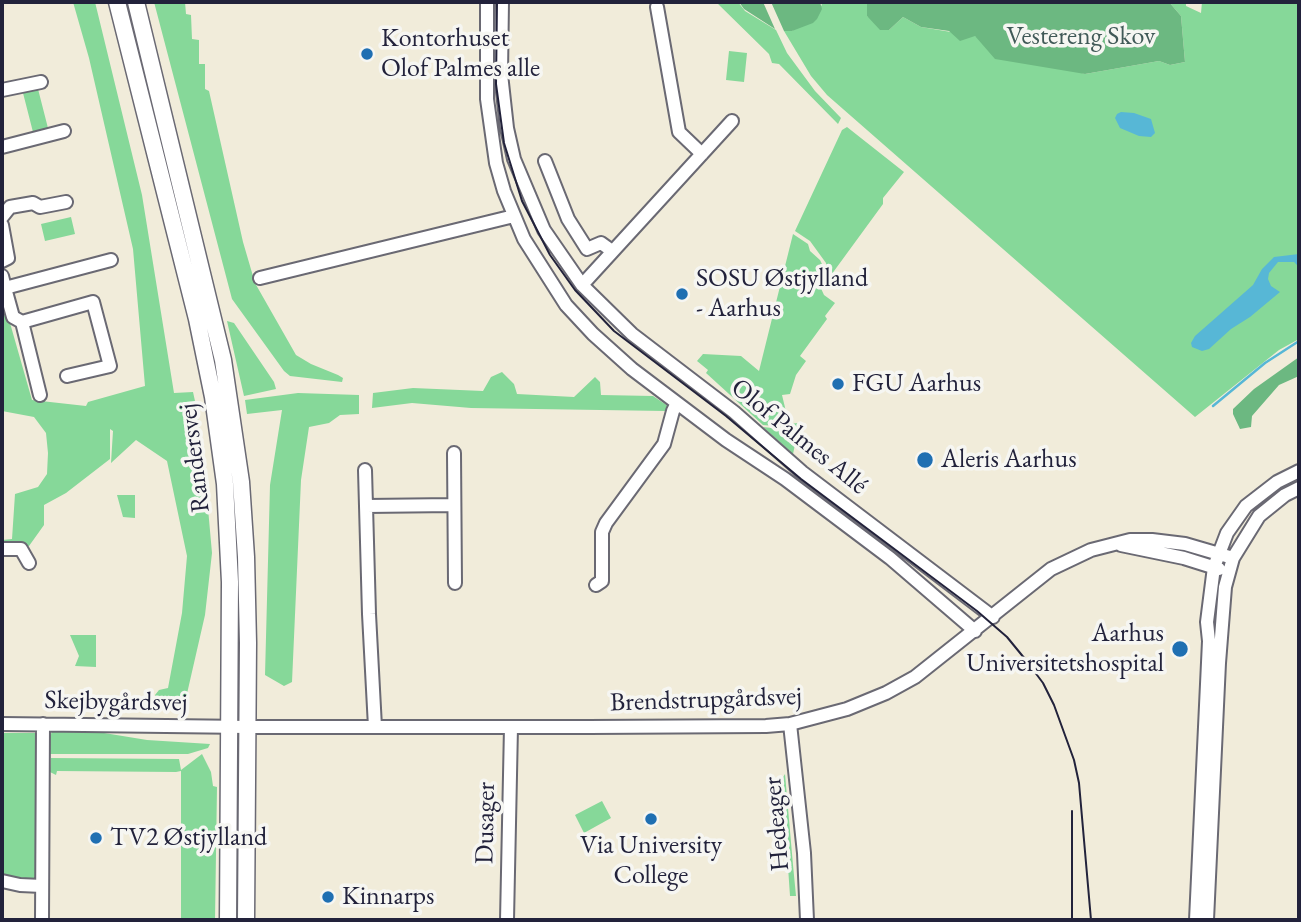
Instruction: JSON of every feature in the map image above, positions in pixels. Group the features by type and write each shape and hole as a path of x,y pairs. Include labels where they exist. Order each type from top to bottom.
{"main road":[{"name":"Randersvej","path":"117,2 197,320 213,397 226,496 230,582 228,920"},
{"name":"Randersvej","path":"136,2 214,320 229,394 241,482 246,557 248,727 246,920"}],"street":[{"name":"Olof Palmes Allé","path":"487,2 486,74 490,130 496,163 514,216 536,261 572,312 615,355 726,440 785,479 890,558 975,631"},
{"name":"Olof Palmes Allé","path":"502,2 502,85 514,159 544,230 582,285 632,334 734,411 809,478 992,617"},
{"path":"657,7 679,132 702,154"},
{"path":"2,90 41,82"},
{"path":"582,285 732,121"},
{"path":"2,147 65,131"},
{"path":"545,161 568,219 587,249 601,243 612,251"},
{"path":"2,217 10,207 33,203 40,207 66,202"},
{"path":"260,278 514,216"},
{"path":"2,225 8,258 2,261"},
{"path":"68,376 110,366 93,302 22,322 13,317 3,282 111,260"},
{"path":"22,322 40,395"},
{"path":"596,585 602,581 602,532 606,523 664,444 677,403"},
{"path":"454,453 455,583"},
{"path":"365,470 375,727"},
{"path":"1196,920 1209,654 1207,622 1233,522 1246,506 1277,482 1299,471"},
{"path":"1207,920 1219,663 1214,613 1221,563 1259,516 1285,495 1299,488"},
{"path":"366,506 454,505"},
{"name":"Brendstrupgårdsvej","path":"248,727 790,724 819,718 886,693 915,677 1051,569 1082,553 1141,539 1185,544 1221,563"},
{"name":"Brendstrupgårdsvej","path":"1114,544 1221,563"},
{"path":"2,549 20,549 29,563"},
{"name":"Skejbygårdsvej","path":"2,724 248,727"},
{"path":"42,920 43,724"},
{"name":"Hedeager","path":"790,724 804,853 807,920"},
{"name":"Dusager","path":"507,920 511,727"},
{"path":"2,881 42,886"}],"green space":[{"path":"73,2 95,2 142,195 174,393 193,392 205,475 212,553 205,615 186,698 167,704 152,713 144,713 146,707 155,701 159,690 168,688 182,613 187,556 167,461 136,440 111,463 113,431 110,429 110,459 66,493 44,505 44,525 29,546 2,546 2,540 12,539 15,494 38,487 47,474 48,453 46,433 34,417 2,411 2,295 32,400 86,406 88,402 145,386 133,249 89,58"},
{"path":"154,2 185,2 186,14 191,15 192,39 199,40 199,64 205,64 205,89 209,91 243,242 255,283 296,355 338,375 343,378 342,382 290,376 232,299"},
{"path":"716,2 738,2 745,11 776,30 787,53 815,91 841,118 838,124 779,64 772,63 769,54"},
{"path":"739,2 763,2 775,29 744,9"},
{"path":"771,2 820,2 822,9 813,23 792,31 784,31"},
{"path":"820,2 867,2 867,16 889,30 903,17 921,27 975,36 1085,74 1159,61 1170,65 1185,62 1181,16 1169,2 1186,2 1186,6 1201,13 1202,2 1299,2 1299,339 1279,350 1195,417 827,95 811,76 784,31 792,31 822,5"},
{"name":"Vestereng Skov","path":"867,2 1169,2 1181,16 1185,62 1170,65 1159,61 1085,74 995,59 975,36 960,41 949,31 921,27 903,17 889,30 880,30 867,16"},
{"path":"729,51 747,53 744,82 726,80"},
{"path":"38,89 49,132 34,136 23,93"},
{"path":"847,127 904,172 826,282 826,263 810,241 795,231 842,130"},
{"path":"71,217 75,234 45,241 41,224"},
{"path":"793,234 808,244 810,251 820,260 823,266 819,284 824,295 835,303 825,316 827,319 800,356 806,361 796,375 790,394 782,395 789,424 798,423 796,428 763,425 706,373 708,370 697,361 703,354 741,356 759,371"},
{"path":"227,321 234,323 276,389 244,396"},
{"path":"1299,357 1299,376 1279,385 1252,416 1251,427 1240,429 1233,409 1254,389"},
{"path":"502,372 514,384 517,394 574,397 595,377 600,382 601,395 653,396 668,406 665,411 471,408 412,403 372,408 373,393 413,388 483,391 491,377"},
{"path":"298,393 359,395 359,414 340,415 329,423 309,427 301,480 292,682 284,686 265,675 270,485 282,410 247,414 245,400"},
{"path":"763,427 798,431 793,454"},
{"path":"117,495 135,495 135,518 123,517"},
{"path":"70,635 96,635 96,667 75,666 79,656"},
{"path":"52,732 98,732 147,740 210,744 208,748 188,754 48,754 48,739"},
{"path":"2,733 35,733 35,883 2,879"},
{"path":"202,754 211,772 213,786 217,787 215,920 181,920 181,771 57,771 56,775 50,772 51,758 179,759 181,770"},
{"path":"785,774 796,896 790,896 782,779"},
{"path":"602,801 611,818 584,833 575,815"}],"water":[{"path":"1121,112 1151,119 1155,133 1151,137 1139,136 1120,128 1115,118"},
{"path":"1299,254 1299,267 1294,262 1278,262 1269,273 1271,286 1280,292 1209,349 1202,351 1192,347 1195,336 1253,285 1262,269 1274,257"}],"waterway":[{"path":"1213,406 1265,363 1299,341"}],"tram line":[{"path":"497,2 496,84 504,143 522,201 550,255 575,290 614,331 726,416 801,479 977,611 1007,637 1025,659 1043,683 1054,705 1074,760 1079,783 1091,920"},
{"path":"1072,811 1072,920"}],"place":[{"name":"Kontorhuset Olof Palmes alle","path":"367,54"},
{"name":"SOSU Østjylland - Aarhus","path":"682,294"},
{"name":"FGU Aarhus","path":"838,384"},
{"name":"Aleris Aarhus","path":"925,460"},
{"name":"Aarhus Universitetshospital","path":"1180,649"},
{"name":"Via University College","path":"651,819"},
{"name":"TV2 Østjylland","path":"96,838"},
{"name":"Kinnarps","path":"328,897"}]}
